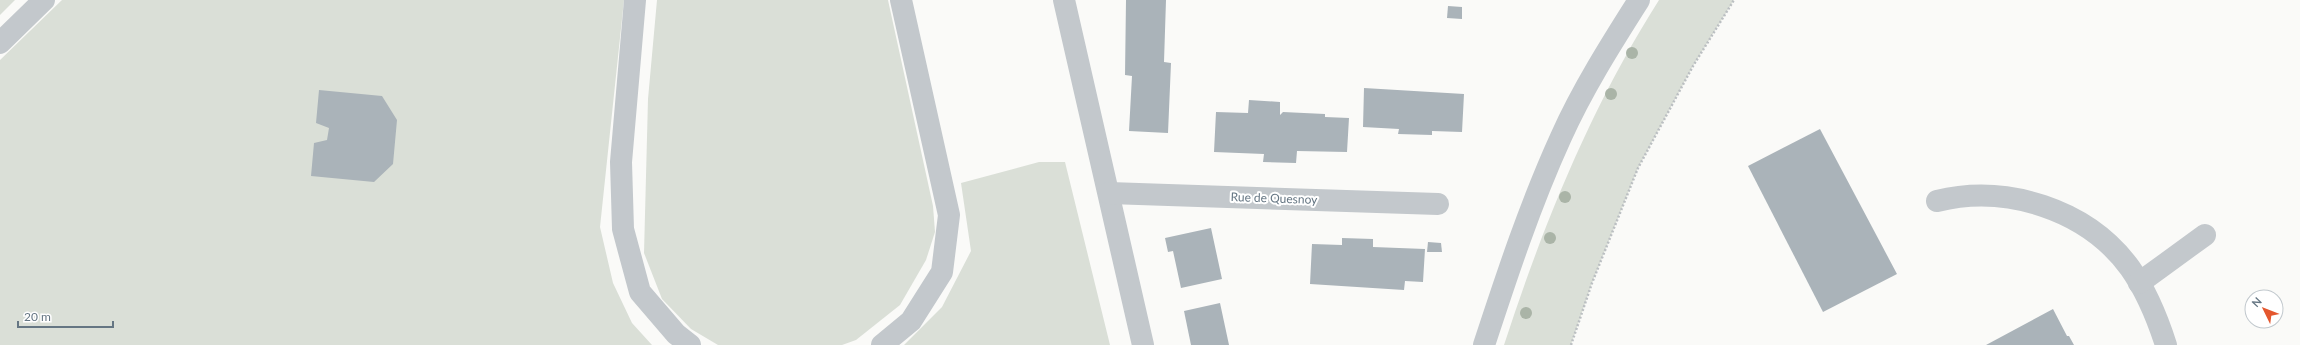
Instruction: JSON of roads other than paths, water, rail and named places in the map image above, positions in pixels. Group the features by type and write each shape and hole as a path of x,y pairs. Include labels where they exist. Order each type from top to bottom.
{"street":[{"path":"0,44 44,0"},
{"path":"635,0 621,162 623,229 640,292 676,334 690,345"},
{"path":"882,345 911,321 942,272 949,215 901,0"},
{"path":"1064,0 1143,345"},
{"path":"1484,345 1526,222 1562,135 1594,76 1639,0"},
{"name":"Rue de Quesnoy","path":"1109,193 1438,204"},
{"path":"1937,201 1973,196 2026,200 2061,213 2080,223 2109,246 2130,268 2156,313 2166,345"},
{"path":"2139,282 2205,235"}]}
